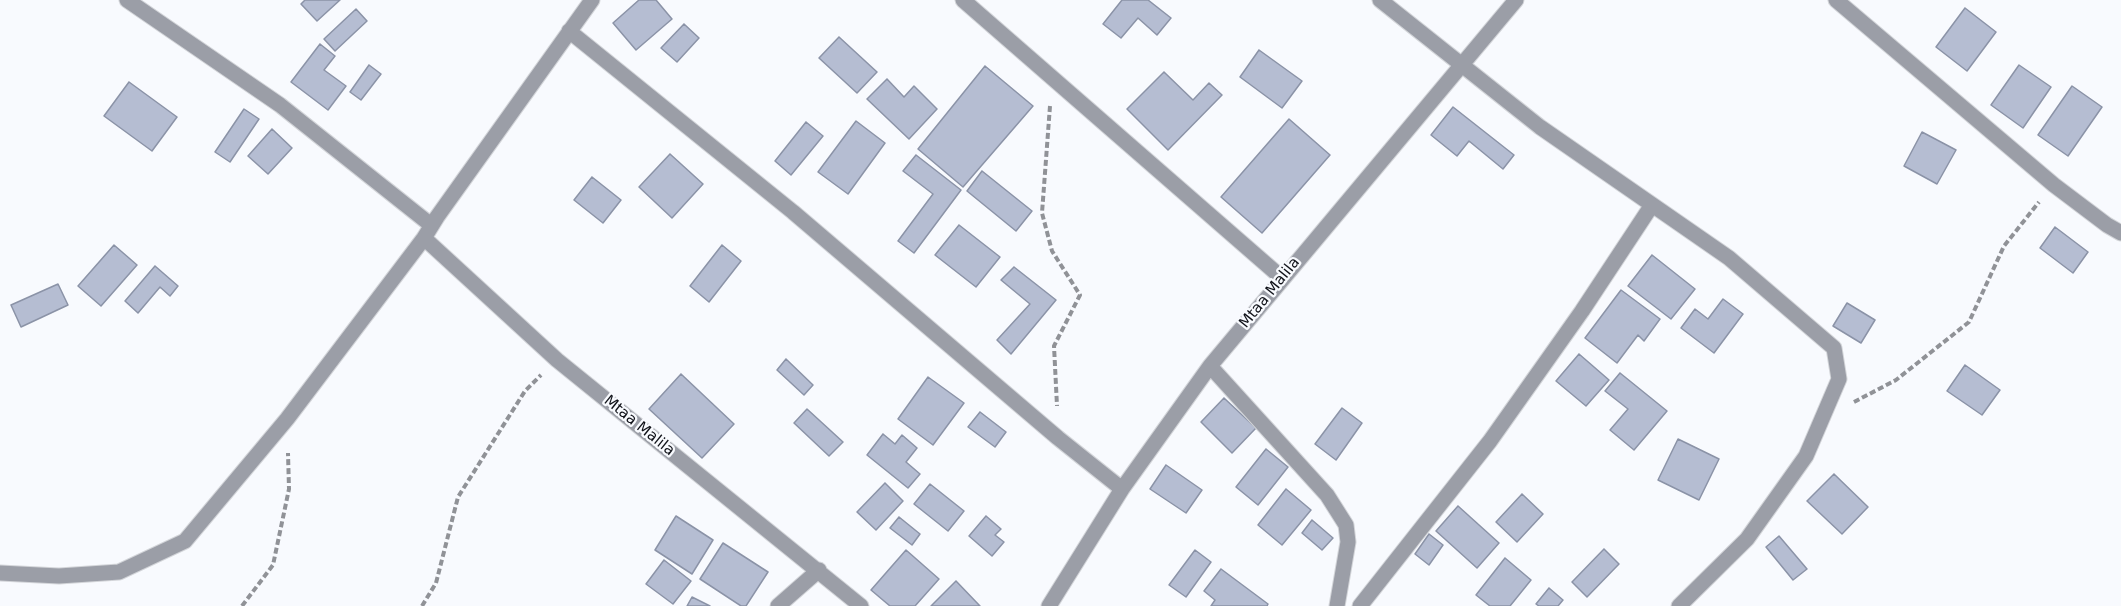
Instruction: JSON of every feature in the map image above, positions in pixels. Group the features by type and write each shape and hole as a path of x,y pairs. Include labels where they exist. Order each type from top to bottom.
{"street":[{"name":"Mtaa Malila","path":"127,0 280,105 428,231 557,360 861,606"},
{"path":"0,573 59,576 119,572 185,541 287,419 428,231 592,0"},
{"path":"963,0 1282,278"},
{"path":"1380,0 1540,127 1729,258 1834,348 1839,379 1806,456 1747,538 1679,606"},
{"name":"Mtaa Malila","path":"1049,606 1122,489 1210,366 1516,0"},
{"path":"1844,2 2054,185 2121,233"},
{"path":"569,31 793,212 1058,438 1122,489"},
{"path":"1360,606 1490,441 1582,311 1652,205"},
{"path":"1210,366 1327,495 1346,525 1348,542 1337,606"},
{"path":"778,606 819,570"}],"path":[{"path":"1046,73 1050,108 1042,213 1052,252 1080,295 1054,346 1058,438"},
{"path":"1824,417 1896,380 1969,322 2004,246 2054,185"},
{"path":"422,606 436,583 458,496 525,391 557,360"},
{"path":"242,606 273,565 289,489 287,419"}],"building":[{"path":"305,0 340,0 317,21 301,4"},
{"path":"639,0 656,0 672,19 636,50 613,23"},
{"path":"1122,0 1148,0 1171,18 1157,35 1138,18 1121,38 1103,24"},
{"path":"1965,8 1996,32 1967,71 1936,47"},
{"path":"356,9 367,21 335,51 324,39"},
{"path":"684,24 699,38 677,62 661,48"},
{"path":"839,37 877,72 857,93 819,58"},
{"path":"320,44 335,56 324,70 346,86 328,110 291,82"},
{"path":"1259,50 1302,81 1282,108 1240,77"},
{"path":"369,65 381,74 361,100 350,92"},
{"path":"2019,65 2051,87 2023,128 1991,105"},
{"path":"985,66 1033,106 963,187 918,149"},
{"path":"1164,72 1193,100 1209,83 1222,95 1168,150 1127,109"},
{"path":"887,79 904,97 914,86 937,109 909,139 867,99"},
{"path":"129,82 177,117 152,151 104,116"},
{"path":"2072,86 2102,107 2068,156 2038,135"},
{"path":"1453,107 1514,155 1503,169 1469,141 1457,156 1431,135"},
{"path":"244,109 259,119 230,162 215,152"},
{"path":"1289,119 1330,155 1262,233 1221,197"},
{"path":"856,121 885,143 848,194 818,172"},
{"path":"806,122 823,136 791,175 775,161"},
{"path":"272,129 292,148 268,174 248,156"},
{"path":"1922,132 1956,150 1937,184 1904,166"},
{"path":"670,154 703,184 672,218 639,187"},
{"path":"916,155 961,190 914,253 898,241 933,194 903,171"},
{"path":"982,171 1032,211 1016,231 967,191"},
{"path":"592,177 621,200 603,223 574,200"},
{"path":"959,225 1000,257 976,287 935,255"},
{"path":"2055,227 2088,252 2073,273 2040,248"},
{"path":"114,245 137,265 101,306 78,286"},
{"path":"722,245 741,261 709,302 690,286"},
{"path":"1652,255 1695,289 1671,319 1628,286"},
{"path":"155,266 178,286 170,296 160,287 138,313 125,301"},
{"path":"1014,267 1056,300 1011,354 997,340 1030,304 1001,280"},
{"path":"58,284 68,305 21,327 11,305"},
{"path":"1621,290 1660,319 1644,341 1638,335 1617,363 1585,338"},
{"path":"1723,299 1743,314 1714,353 1681,328 1695,309 1708,319"},
{"path":"1847,303 1875,320 1861,343 1833,326"},
{"path":"1579,354 1609,380 1586,406 1556,381"},
{"path":"786,359 813,385 804,395 777,370"},
{"path":"1965,365 2000,390 1982,415 1947,391"},
{"path":"1620,373 1667,411 1634,450 1610,430 1628,409 1605,391"},
{"path":"681,374 734,424 702,458 649,409"},
{"path":"928,377 964,403 933,445 898,419"},
{"path":"1224,398 1256,428 1232,453 1201,422"},
{"path":"1342,408 1362,423 1336,460 1315,444"},
{"path":"807,409 843,442 829,456 794,423"},
{"path":"980,412 1006,432 995,447 968,427"},
{"path":"883,434 895,444 902,435 917,448 906,462 920,474 908,488 867,455"},
{"path":"1678,439 1719,459 1699,500 1658,480"},
{"path":"1266,449 1288,467 1258,505 1236,487"},
{"path":"1166,465 1202,490 1186,513 1150,489"},
{"path":"1834,474 1868,507 1842,534 1807,501"},
{"path":"885,483 903,501 876,530 857,512"},
{"path":"930,484 964,511 948,531 914,504"},
{"path":"1286,489 1311,510 1282,545 1258,525"},
{"path":"1522,494 1543,514 1517,542 1496,522"},
{"path":"1458,506 1499,543 1477,568 1436,531"},
{"path":"676,516 713,540 692,574 655,550"},
{"path":"986,516 1001,529 995,535 1004,542 992,556 969,536"},
{"path":"899,517 920,534 912,545 890,528"},
{"path":"1312,520 1333,538 1322,550 1302,533"},
{"path":"1429,534 1443,545 1429,565 1415,554"},
{"path":"1779,536 1807,569 1793,580 1766,547"},
{"path":"723,543 768,572 746,606 741,606 700,579"},
{"path":"1604,549 1619,564 1587,597 1572,582"},
{"path":"906,550 939,579 915,606 890,606 871,590"},
{"path":"1195,550 1211,562 1186,597 1169,585"},
{"path":"1505,558 1531,580 1510,606 1490,606 1476,595"},
{"path":"664,560 691,581 673,604 646,584"},
{"path":"1221,569 1268,604 1267,606 1211,606 1215,600 1204,591"},
{"path":"956,581 980,606 931,606"},
{"path":"1549,588 1563,600 1558,606 1536,604"},
{"path":"692,597 710,606 687,606"}]}
